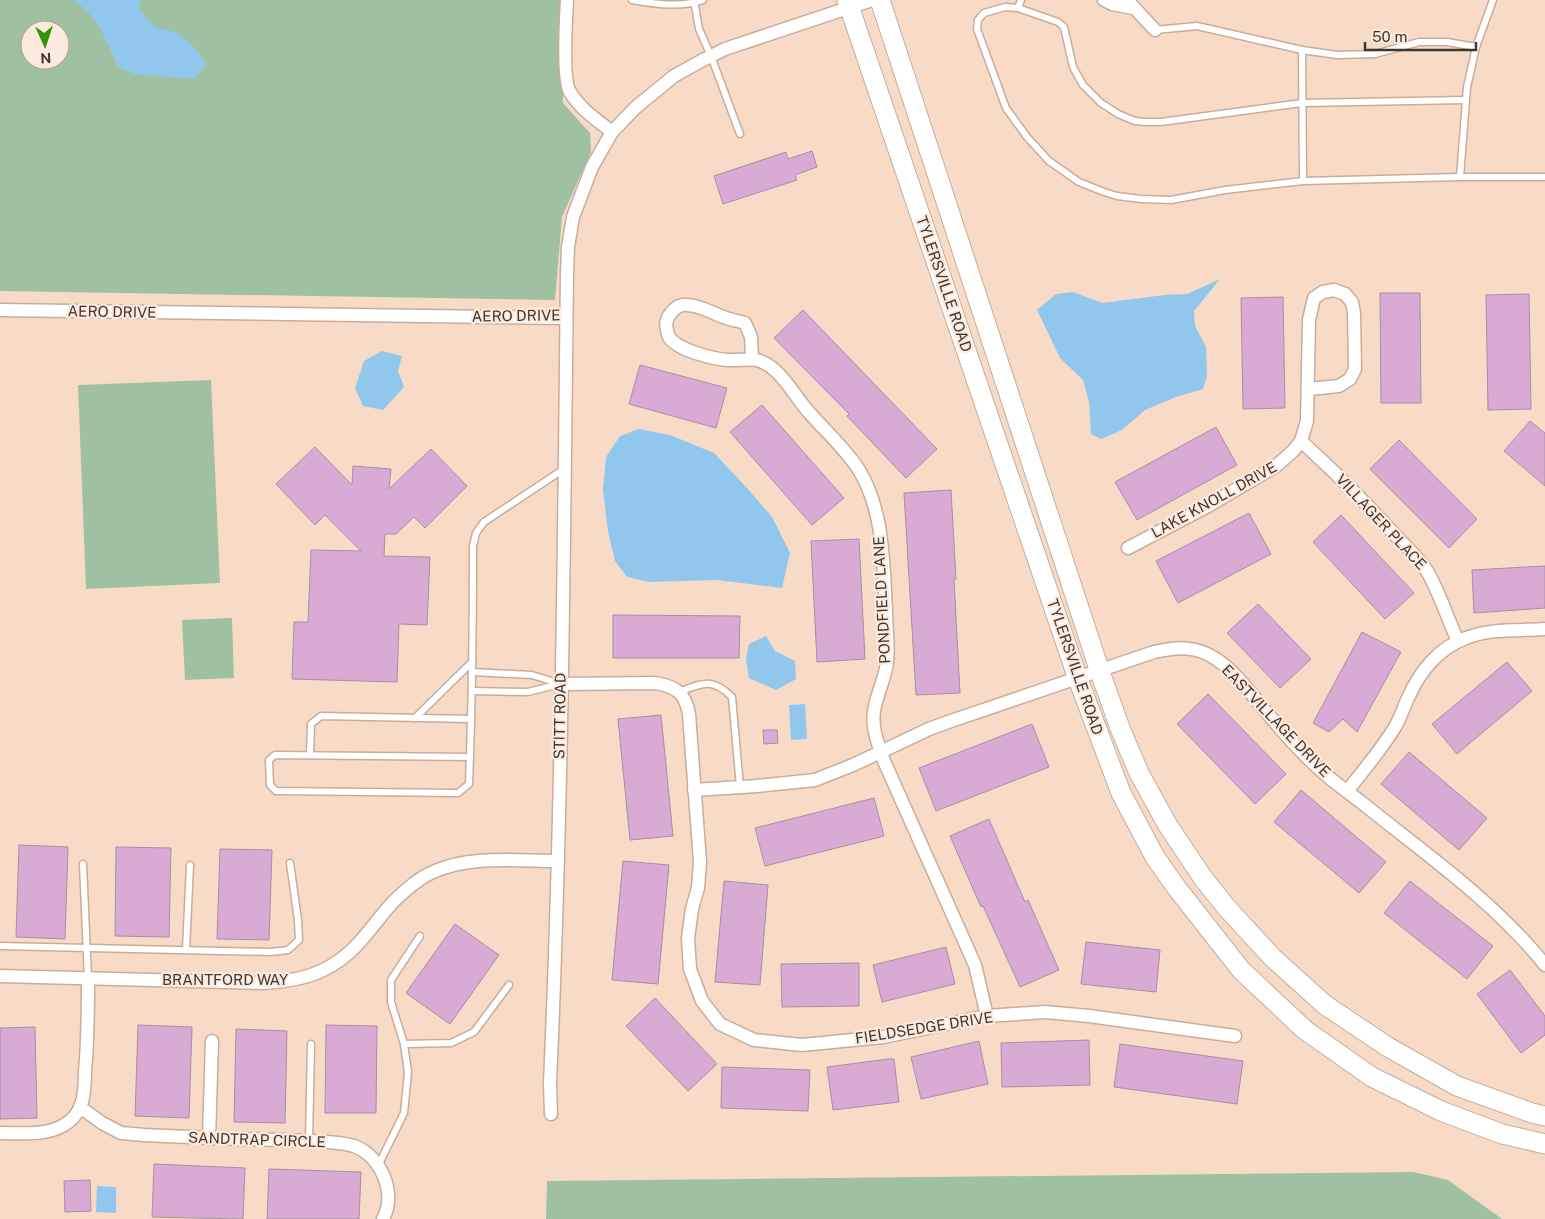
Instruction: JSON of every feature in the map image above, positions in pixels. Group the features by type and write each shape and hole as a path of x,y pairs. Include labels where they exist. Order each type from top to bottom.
{"main road":[{"name":"TYLERSVILLE ROAD","path":"880,0 1100,672 1120,728 1139,773 1167,824 1203,878 1226,907 1273,958 1325,1005 1388,1047 1457,1086 1545,1116"},
{"name":"TYLERSVILLE ROAD","path":"849,4 1078,679 1121,793 1155,857 1241,970 1306,1030 1372,1076 1441,1111 1502,1134 1545,1144"}],"street":[{"path":"567,0 566,64 569,90 581,108 612,132"},
{"name":"AERO DRIVE","path":"0,310 566,318 568,246 573,217 592,167 612,132 635,108 674,76 712,56 849,4 872,0"},
{"path":"1104,0 1112,4 1130,4 1155,30"},
{"name":"LAKE KNOLL DRIVE","path":"1128,548 1208,506 1276,466 1294,452 1301,441 1307,421 1309,320 1314,298 1323,292 1334,290 1344,294 1352,302 1354,313 1355,369 1350,379 1339,386 1309,389"},
{"path":"686,304 745,322 751,338 752,358 719,359 686,350 676,345 669,337 666,327 668,316 675,308 686,304"},
{"name":"STITT ROAD","path":"551,1114 550,1083 558,861 566,318"},
{"name":"PONDFIELD LANE","path":"752,358 771,366 779,374 807,410 845,452 866,482 876,510 884,576 888,654 886,670 874,708 873,718 877,740 881,753 975,965 987,1016"},
{"name":"VILLAGER PLACE","path":"1301,441 1353,491 1425,568 1436,587 1458,641"},
{"path":"1347,791 1378,753 1396,726 1420,675 1435,657 1458,641 1475,635 1498,631 1545,630"},
{"name":"EASTVILLAGE DRIVE","path":"694,790 815,780 881,753 948,722 1100,672 1154,652 1172,648 1188,648 1204,653 1229,670 1314,764 1479,898 1507,923 1545,964"},
{"path":"561,684 656,683 668,686 679,692"},
{"name":"FIELDSEDGE DRIVE","path":"679,692 686,702 689,714 700,862 698,888 692,909 688,938 690,969 702,1001 720,1024 754,1040 802,1045 883,1037 987,1016 1044,1012 1088,1016 1235,1036"},
{"name":"BRANTFORD WAY","path":"0,976 263,983 285,982 306,978 335,964 352,950 387,908 421,878 431,872 458,864 477,861 558,861"},
{"path":"0,1134 54,1130 74,1118 84,1096 88,979"},
{"path":"209,1138 212,1041"},
{"name":"SANDTRAP CIRCLE","path":"80,1107 102,1123 121,1133 144,1136 308,1141 354,1146 364,1151 378,1166 386,1185 388,1206 383,1219"}],"lane":[{"path":"632,0 654,4 703,0"},
{"path":"1018,8 1020,0"},
{"path":"1460,177 1467,87 1476,47 1493,0"},
{"path":"694,2 699,29 712,56 740,134"},
{"path":"1466,100 1302,103 1161,122 1135,121 1118,114 1101,103 1083,85 1073,67 1064,27 1058,22 1018,8 1005,7 984,13 978,20 977,29 1006,108 1027,137 1049,161 1079,182 1117,196 1172,200 1225,190 1303,181 1545,177"},
{"path":"1155,30 1197,26 1302,50 1337,54 1375,54 1419,42 1447,42 1476,47"},
{"path":"1302,50 1303,181"},
{"path":"470,758 275,755 269,760 270,785 276,790 458,793 469,784 470,758 472,691 473,546 476,533 484,522 565,469"},
{"path":"415,718 472,662"},
{"path":"472,672 532,675 561,684"},
{"path":"679,692 704,683 722,687 732,697 740,787"},
{"path":"472,691 528,692 561,684"},
{"path":"310,755 312,724 321,716 471,719"},
{"path":"0,946 271,952 288,950 298,940 298,920 290,863"},
{"path":"83,864 88,979"},
{"path":"186,950 190,865"},
{"path":"378,1166 404,1113 408,1072 404,1044 391,1002 391,980 420,936"},
{"path":"404,1044 451,1043 474,1032 509,985"},
{"path":"308,1141 311,1044"}],"green space":[{"path":"0,0 562,0 563,103 590,133 591,152 562,217 555,300 0,291"},
{"path":"211,380 220,583 86,589 78,385"},
{"path":"232,618 234,678 185,680 182,620"},
{"path":"1413,1172 1448,1180 1502,1219 546,1219 547,1181"}],"water":[{"path":"72,0 140,0 139,9 155,27 178,33 195,48 206,64 195,79 134,74 118,67 95,20"},
{"path":"1220,279 1194,311 1195,326 1206,347 1207,376 1203,389 1176,397 1145,410 1122,430 1101,439 1091,434 1089,402 1083,380 1060,358 1037,310 1056,294 1073,292 1102,303 1187,294"},
{"path":"382,351 402,356 398,371 404,387 383,410 363,406 355,388 364,361"},
{"path":"639,429 670,435 714,453 747,488 772,517 790,553 782,588 716,580 649,582 627,577 615,561 608,532 603,490 606,457 620,436"},
{"path":"766,636 775,651 795,661 796,679 776,690 749,678 746,659 749,644"},
{"path":"805,704 807,739 791,740 789,705"},
{"path":"97,1186 116,1187 116,1213 96,1212"}],"building":[{"path":"812,151 817,167 795,175 797,180 723,204 714,176 786,152 788,159"},
{"path":"1380,293 1420,293 1421,403 1381,403"},
{"path":"1529,294 1531,409 1488,410 1486,295"},
{"path":"1283,297 1285,408 1243,409 1241,298"},
{"path":"803,310 937,449 906,478 847,416 849,414 774,338"},
{"path":"640,365 727,388 716,428 629,404"},
{"path":"762,405 844,498 812,525 730,432"},
{"path":"1530,421 1545,433 1545,486 1504,451"},
{"path":"1216,427 1237,465 1137,520 1115,482"},
{"path":"1399,440 1477,519 1449,548 1370,469"},
{"path":"315,447 352,485 353,466 391,469 389,489 431,449 467,486 425,528 414,517 396,534 385,534 384,556 430,557 427,625 399,624 397,682 292,679 294,622 308,622 311,550 361,551 325,515 315,525 276,484"},
{"path":"951,490 960,693 916,695 904,493"},
{"path":"1249,513 1271,554 1178,603 1156,561"},
{"path":"1341,515 1414,593 1385,619 1313,542"},
{"path":"859,539 865,659 817,662 811,541"},
{"path":"1545,566 1545,608 1474,613 1472,570"},
{"path":"1258,604 1311,659 1280,688 1227,633"},
{"path":"613,615 740,616 739,658 613,658"},
{"path":"1362,632 1401,652 1357,732 1343,719 1329,732 1313,723"},
{"path":"1507,662 1532,691 1457,754 1432,724"},
{"path":"1208,694 1286,774 1255,804 1177,724"},
{"path":"661,715 673,836 630,840 618,719"},
{"path":"1032,724 1049,767 936,811 919,768"},
{"path":"763,730 777,730 778,743 764,744"},
{"path":"1409,752 1487,818 1459,850 1381,784"},
{"path":"1301,790 1386,862 1359,893 1274,822"},
{"path":"874,798 884,836 765,866 755,828"},
{"path":"989,819 1025,902 1028,900 1059,970 1020,987 983,906 981,907 950,836"},
{"path":"19,845 68,847 65,939 16,937"},
{"path":"116,847 171,848 169,937 115,936"},
{"path":"220,849 272,850 269,940 217,939"},
{"path":"623,861 669,865 658,984 612,980"},
{"path":"724,881 768,885 760,985 715,982"},
{"path":"1410,881 1493,946 1467,979 1384,913"},
{"path":"455,924 499,955 450,1024 406,993"},
{"path":"1086,942 1160,950 1156,992 1081,984"},
{"path":"946,947 955,984 882,1002 873,965"},
{"path":"859,963 859,1006 782,1007 781,964"},
{"path":"1510,970 1545,1016 1545,1035 1521,1053 1477,994"},
{"path":"655,998 717,1064 688,1091 626,1026"},
{"path":"138,1025 192,1027 189,1118 135,1116"},
{"path":"326,1025 377,1026 376,1113 325,1113"},
{"path":"35,1027 37,1118 0,1119 0,1028"},
{"path":"236,1029 287,1031 285,1123 234,1122"},
{"path":"1089,1040 1090,1085 1002,1087 1001,1043"},
{"path":"979,1041 988,1084 921,1099 911,1057"},
{"path":"1120,1044 1243,1061 1237,1104 1114,1087"},
{"path":"894,1059 899,1102 833,1110 827,1067"},
{"path":"722,1067 810,1070 808,1111 721,1108"},
{"path":"154,1164 245,1168 243,1219 152,1217"},
{"path":"269,1169 361,1172 359,1219 267,1219"},
{"path":"90,1180 91,1211 65,1212 64,1181"}]}
